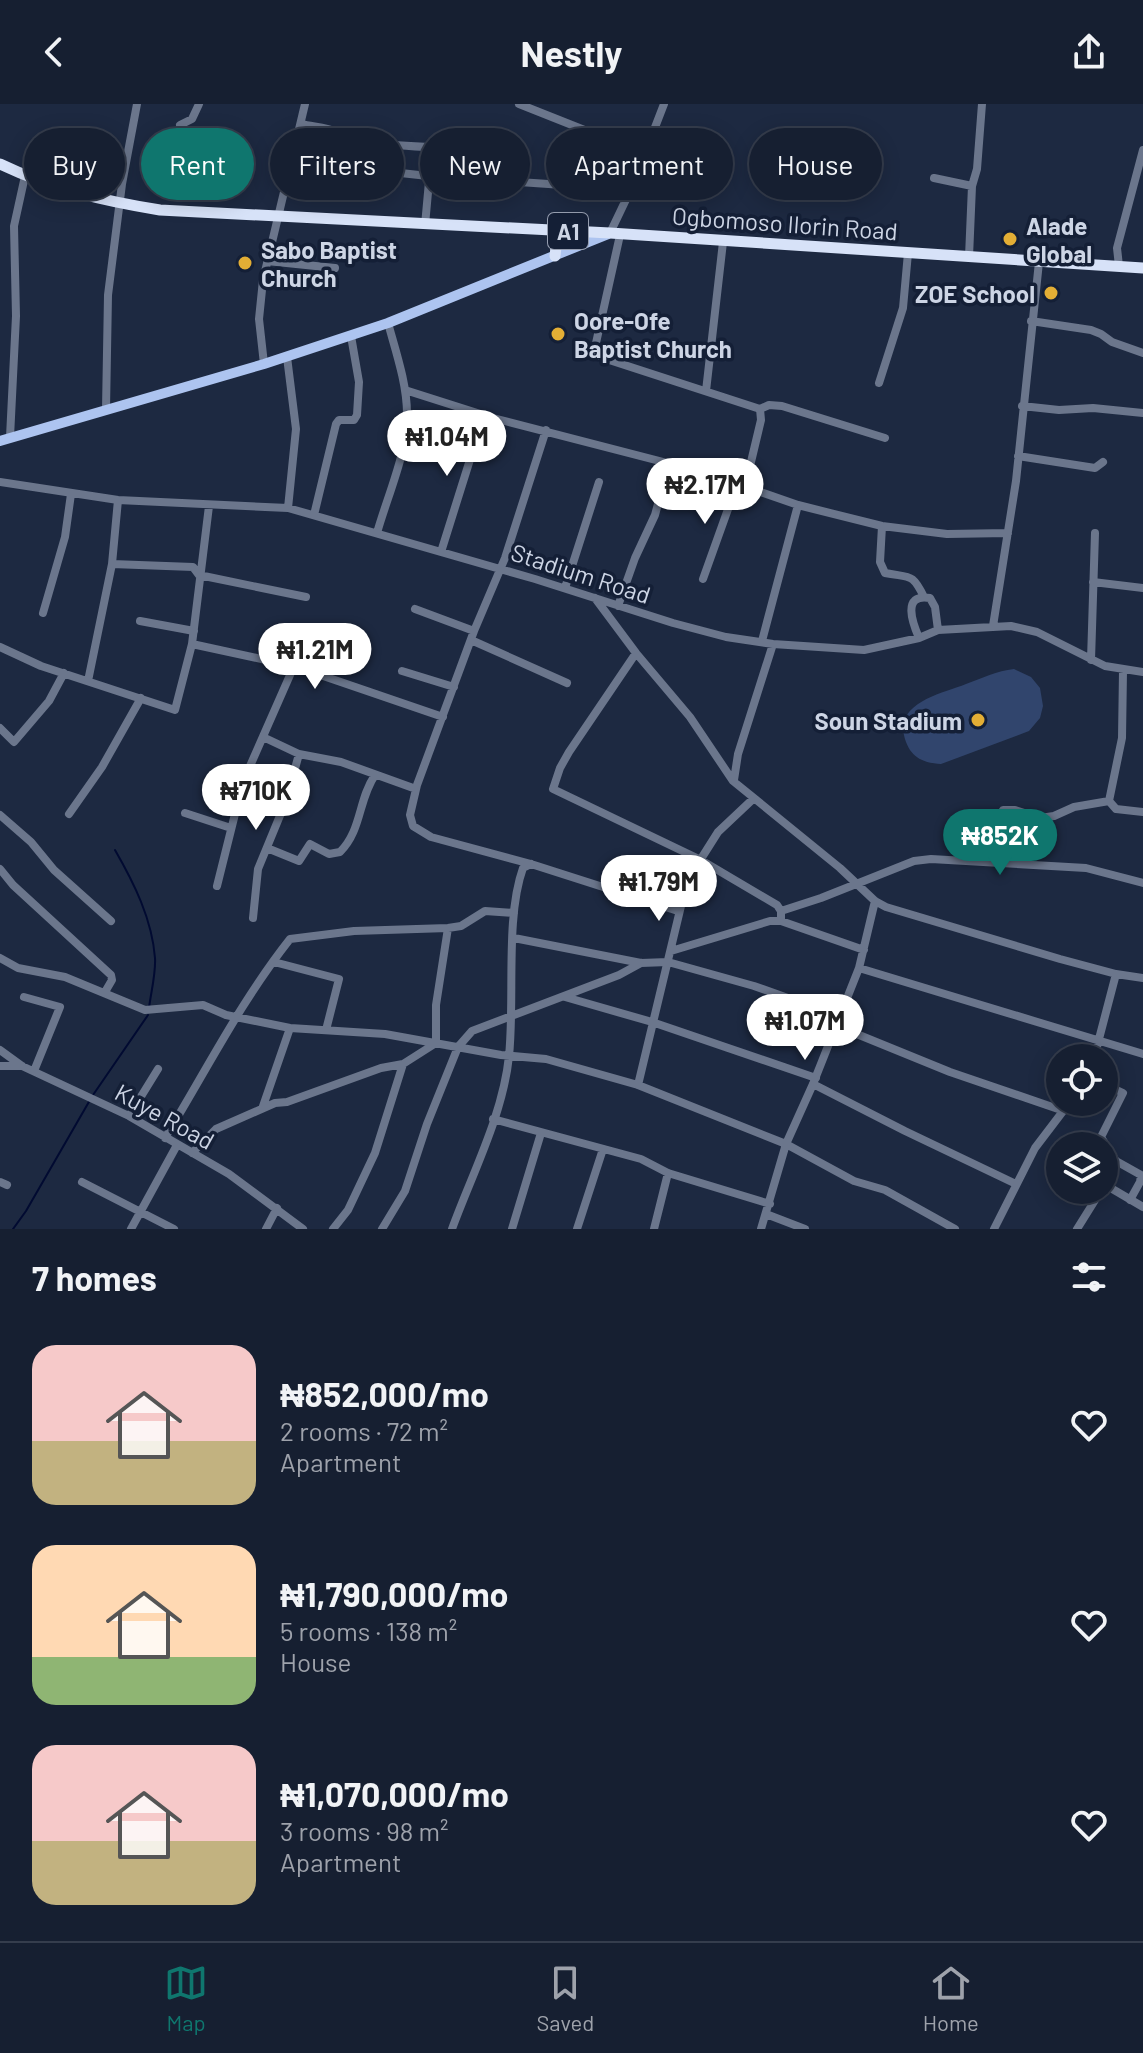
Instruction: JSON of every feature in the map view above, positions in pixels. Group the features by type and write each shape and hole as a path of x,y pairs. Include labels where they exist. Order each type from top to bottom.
{"highway":[{"name":"Ogbomoso Ilorin Road","path":"0,164 24,176"},
{"name":"Ogbomoso Ilorin Road","path":"100,200 160,210 551,230 1143,268"},
{"path":"551,230 555,256"}],"main road":[{"path":"5,439 351,336 615,234"}],"street":[{"path":"106,409 108,295 122,184 137,104"},
{"path":"180,125 192,119 199,104"},
{"path":"300,128 305,104"},
{"path":"519,104 547,109 588,128"},
{"path":"969,257 972,186 977,169 982,104"},
{"path":"653,128 661,105"},
{"path":"301,124 359,141 420,148"},
{"path":"1119,266 1117,248 1143,150"},
{"path":"934,178 972,186"},
{"path":"5,439 16,316 14,226 24,181"},
{"path":"264,364 259,319 267,261 283,200"},
{"path":"425,225 427,200"},
{"path":"625,200 615,234 594,352 603,358 760,409 769,405 782,406 885,438"},
{"path":"706,391 723,242"},
{"path":"879,383 903,308 908,253"},
{"path":"267,261 335,268"},
{"path":"993,626 1018,456 1039,262"},
{"path":"1031,321 1091,330 1112,342 1143,353"},
{"path":"377,533 406,433 407,414 405,390 388,323"},
{"path":"314,515 336,424 339,420 354,420 357,415 359,382 351,336"},
{"path":"287,357 296,429 288,508"},
{"path":"405,390 484,415 669,463 798,505 882,526 947,534 1008,533"},
{"path":"1022,406 1143,413"},
{"path":"703,579 741,485 761,420 760,409"},
{"path":"441,552 484,415"},
{"path":"546,430 499,568 416,789 410,815 413,826 419,832 678,911"},
{"path":"1018,456 1095,468 1103,462"},
{"path":"618,606 655,515 669,463"},
{"name":"Stadium Road","path":"0,482 118,500 288,508 499,568 700,631 773,644 864,650 919,638 938,630 1011,626 1037,632 1091,660 1123,671 1143,672"},
{"path":"565,588 599,482"},
{"path":"43,613 65,537 71,494"},
{"path":"88,681 112,564 118,500"},
{"path":"762,641 798,505"},
{"path":"0,647 64,673 177,709 192,644 209,506"},
{"path":"882,526 882,567 885,573 915,579 924,597"},
{"path":"1091,660 1095,533"},
{"path":"112,564 193,567 199,575 306,597"},
{"path":"1093,582 1143,588"},
{"path":"594,597 690,717 733,781 875,901 886,907 1116,974 1143,978"},
{"path":"919,638 911,619 911,607 916,600 930,598 935,607 938,630"},
{"path":"415,609 567,683"},
{"path":"140,621 194,631"},
{"path":"192,644 294,666 443,717"},
{"path":"733,781 738,754 773,644"},
{"path":"636,653 569,752 553,789 699,859 777,905 781,911 781,921"},
{"path":"217,886 243,782 294,666"},
{"path":"402,671 454,687"},
{"path":"1109,801 1122,738 1123,671"},
{"path":"0,728 14,742 49,701 64,673"},
{"path":"69,814 102,767 141,698"},
{"path":"263,737 299,754 341,762 416,789"},
{"path":"253,918 256,878 286,801 299,754"},
{"path":"267,848 299,861 310,844 329,854 340,852 354,833 366,790 375,775"},
{"path":"638,1085 687,881 718,832 753,799"},
{"path":"1109,801 1116,809 1143,812"},
{"path":"993,861 994,834 1003,810 1015,810 1040,818 1054,816 1074,807 1109,801"},
{"path":"185,813 231,828"},
{"path":"0,815 31,842 54,870 111,921"},
{"path":"781,911 914,861 993,861 1086,868 1143,883"},
{"path":"452,1229 493,1119 509,1054 513,1014 514,913 523,868 531,864"},
{"path":"1,870 13,885 111,975 112,980 105,992"},
{"path":"761,1229 786,1144 815,1081 859,968 875,901"},
{"path":"165,1138 236,1018 288,942 295,937 411,927 448,928 461,926 485,911 514,913"},
{"path":"671,951 770,921 781,921 864,950"},
{"path":"436,1043 436,1005 448,928"},
{"path":"514,938 641,963 668,962 762,988 950,1072 1046,1105"},
{"path":"0,958 18,968 65,977 145,1010 203,1005 236,1018 290,1028 385,1034 546,1059 638,1085 786,1144 854,1181 885,1190 955,1229"},
{"path":"274,962 339,979 326,1030"},
{"path":"382,1229 405,1191 427,1124 458,1047 472,1031 619,975 641,963"},
{"path":"859,968 1143,1054"},
{"path":"1100,1042 1116,974"},
{"path":"24,997 60,1007 34,1071"},
{"path":"564,997 652,1022 815,1081 905,1131 1016,1184"},
{"path":"262,1109 290,1028"},
{"path":"192,1153 216,1129 262,1109 381,1068 403,1064 436,1043"},
{"name":"Kuye Road","path":"0,1050 22,1066 129,1116 229,1174 303,1229"},
{"path":"333,1229 348,1210 375,1153 403,1064"},
{"path":"0,1066 22,1066"},
{"path":"129,1116 158,1069"},
{"path":"994,1229 1035,1148 1060,1116"},
{"path":"1112,1116 1101,1137 1116,1161 1141,1175 1130,1200"},
{"path":"493,1119 641,1159 668,1173 770,1204"},
{"path":"512,1229 541,1133"},
{"path":"131,1229 177,1145"},
{"path":"577,1229 603,1149"},
{"path":"654,1229 668,1173"},
{"path":"82,1182 174,1229"},
{"path":"1077,1229 1097,1197 1109,1187 1143,1207"},
{"path":"266,1229 277,1208"},
{"path":"766,1214 805,1229"}],"shaded area":[{"path":"1014,669 1031,677 1040,688 1043,706 1040,718 1029,731 941,764 915,756 906,742 903,729 912,709 932,696"}],"waterway":[{"path":"115,850 135,888 150,929 155,964 149,1008"},
{"path":"93,1095 148,1015"},
{"path":"13,1229 90,1100"}],"place":[{"name":"Alade Global","path":"1010,239"},
{"name":"Sabo Baptist Church","path":"245,263"},
{"name":"ZOE School","path":"1051,293"},
{"name":"Oore-Ofe Baptist Church","path":"558,334"},
{"name":"Soun Stadium","path":"978,720"}]}
